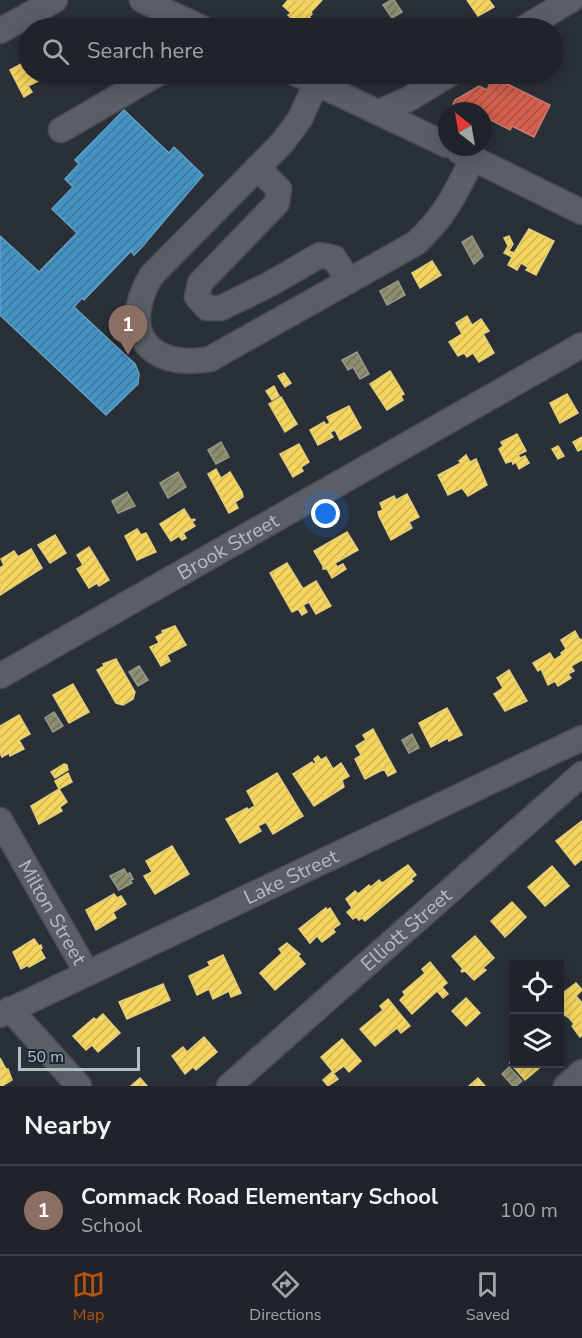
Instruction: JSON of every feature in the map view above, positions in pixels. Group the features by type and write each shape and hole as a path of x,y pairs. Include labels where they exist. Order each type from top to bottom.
{"street":[{"path":"23,18 55,0"},
{"path":"142,0 179,18"},
{"path":"541,18 571,0"},
{"path":"0,31 18,21"},
{"path":"61,130 140,84"},
{"path":"306,84 300,119 283,142 151,276 143,290 138,307 137,324 144,340 156,352 170,360 190,363 210,359 416,243 435,225 450,206 473,158"},
{"path":"320,84 438,141"},
{"path":"379,112 407,100 433,84"},
{"path":"469,156 582,212"},
{"path":"257,168 279,189 277,203 200,283 197,297 207,308 221,308 270,284 320,255 334,258 349,281"},
{"name":"Brook Street","path":"0,676 582,345"},
{"name":"Lake Street","path":"5,1012 580,742"},
{"name":"Elliott Street","path":"230,1086 582,774"},
{"name":"Milton Street","path":"0,820 87,973"},
{"path":"5,1012 79,1086"},
{"path":"566,1086 582,1072"}],"building: Homes":[{"path":"288,0 322,0 311,12 310,18 291,18 288,15 291,13 283,6"},
{"path":"467,0 489,0 494,7 478,16"},
{"path":"18,66 18,84 32,84 28,86 32,92 24,97 10,70"},
{"path":"529,229 554,241 536,275 526,270 528,267 521,263 517,270 508,265 512,257 504,253 508,246 504,238 509,236 513,244 509,251 514,253"},
{"path":"432,261 441,275 420,288 412,273"},
{"path":"467,316 472,325 481,319 489,331 483,334 494,353 479,362 473,353 467,357 464,353 458,356 449,342 462,334 456,323"},
{"path":"390,371 404,394 401,396 403,400 387,410 370,384"},
{"path":"284,373 291,383 285,387 278,376"},
{"path":"274,386 279,396 272,400 266,391"},
{"path":"567,394 578,413 560,423 550,403"},
{"path":"281,397 297,424 285,432 269,404"},
{"path":"349,406 361,428 340,440 335,430 330,432 333,437 318,445 310,430 324,422 326,425 330,423 327,417"},
{"path":"517,434 526,451 518,455 520,458 525,456 529,463 519,469 516,462 506,463 499,449 503,446 501,442"},
{"path":"582,437 582,449 578,451 573,442"},
{"path":"299,444 309,462 301,467 303,471 293,477 280,454"},
{"path":"558,446 564,456 558,459 552,449"},
{"path":"466,455 470,462 476,459 487,485 468,496 462,488 448,495 438,475 461,463 459,461"},
{"path":"216,469 221,478 230,472 242,492 243,497 235,502 238,508 229,513 208,474"},
{"path":"407,494 419,517 409,522 412,528 391,540 379,516 378,512 383,510 380,503 394,496 396,500"},
{"path":"184,509 191,520 195,520 192,522 195,526 183,533 186,538 182,540 179,536 171,541 160,524"},
{"path":"137,529 141,535 146,533 156,552 137,560 125,536"},
{"path":"347,532 358,550 335,563 337,567 343,564 346,569 332,578 327,569 323,569 314,551"},
{"path":"55,535 66,553 50,563 38,545"},
{"path":"89,547 109,580 99,586 97,583 89,588 77,569 83,565 77,555"},
{"path":"31,549 42,568 0,595 0,568 4,565 1,559 14,551 18,557"},
{"path":"287,563 303,589 316,581 331,606 316,614 309,602 303,605 307,612 302,615 298,609 292,612 270,573"},
{"path":"175,626 186,645 167,655 170,661 161,666 150,647 159,643 156,637 163,633 162,631"},
{"path":"575,631 580,640 582,639 582,660 571,666 574,671 568,674 571,678 558,686 555,681 548,685 541,669 538,671 533,663 550,653 554,660 562,655 561,653 566,649 561,640"},
{"path":"116,659 135,692 133,699 123,705 116,703 97,670 104,666 103,664"},
{"path":"509,670 527,701 505,711 494,694 503,688 497,678"},
{"path":"73,684 89,712 69,723 53,695"},
{"path":"447,708 462,735 449,741 448,738 431,747 419,723"},
{"path":"19,715 30,734 19,740 24,749 2,757 0,726"},
{"path":"373,729 396,772 388,776 384,769 365,779 355,759 361,755 356,746 366,740 363,735"},
{"path":"318,756 321,760 326,757 333,769 341,763 349,776 342,780 344,787 314,806 293,774 312,762 316,763 314,759"},
{"path":"64,764 67,765 68,770 55,778 51,772"},
{"path":"68,773 72,782 59,789 55,781"},
{"path":"277,773 303,816 273,834 266,822 258,826 261,831 240,843 226,819 255,806 247,791"},
{"path":"59,789 67,802 60,807 62,811 39,824 31,806"},
{"path":"582,821 582,859 575,865 556,841"},
{"path":"172,846 189,874 155,894 144,876 152,872 146,861"},
{"path":"408,865 416,875 411,879 413,881 365,921 356,917 353,919 347,912 352,908 346,899 355,891 358,894 379,880 382,883"},
{"path":"552,866 569,886 545,906 528,887"},
{"path":"114,894 117,898 121,896 126,904 113,912 116,918 96,930 86,910"},
{"path":"512,902 526,917 505,937 491,921"},
{"path":"326,908 327,910 330,908 340,924 333,929 335,932 322,942 317,936 310,943 299,929"},
{"path":"475,936 494,958 483,968 486,970 474,980 465,971 461,971 463,969 452,956"},
{"path":"34,939 39,946 41,945 40,949 45,958 21,969 13,952"},
{"path":"287,943 300,954 298,956 305,964 275,990 260,973 282,953 279,949"},
{"path":"223,955 241,993 231,997 229,991 213,999 209,989 197,995 189,976 210,966 208,962"},
{"path":"430,962 447,983 442,987 448,994 443,998 437,991 412,1014 400,1000 405,995 403,992 425,973 422,969"},
{"path":"576,983 582,990 576,996 582,1003 582,1035 580,1037 572,1026 574,1024 564,1016 564,992"},
{"path":"163,984 170,1000 127,1019 119,1002"},
{"path":"466,998 480,1013 466,1026 452,1011"},
{"path":"388,999 410,1026 401,1033 397,1028 375,1046 360,1029 383,1010 380,1006"},
{"path":"103,1014 120,1033 98,1052 92,1045 86,1050 73,1036 94,1018 96,1020"},
{"path":"204,1037 217,1052 196,1070 193,1067 185,1074 172,1056 183,1047 187,1052"},
{"path":"342,1039 361,1061 349,1072 344,1066 334,1073 321,1057"},
{"path":"0,1058 12,1080 2,1086 0,1086"},
{"path":"514,1068 539,1068 525,1080"},
{"path":"332,1072 338,1079 328,1086 323,1080"},
{"path":"140,1078 147,1086 131,1086"},
{"path":"478,1078 485,1086 469,1086"}],"building: Shops":[{"path":"490,84 507,84 550,105 534,137 512,126 510,130 492,121 492,102 454,102 479,86 487,90"}],"building: Schools":[{"path":"124,110 169,153 174,147 203,175 141,248 134,255 131,251 84,300 82,298 74,307 135,364 139,374 138,384 106,415 0,315 0,236 39,272 77,233 52,209 73,187 65,179 79,164 75,160"}],"building: Industry":[{"path":"394,0 402,12 392,18 383,5"},
{"path":"472,236 483,256 474,264 462,242"},
{"path":"398,281 405,295 387,305 380,291"},
{"path":"357,352 369,374 360,379 353,367 348,370 342,360"},
{"path":"221,442 229,457 216,464 208,450"},
{"path":"178,472 186,487 168,498 160,483"},
{"path":"127,492 135,506 118,513 112,501"},
{"path":"139,666 148,680 138,686 129,672"},
{"path":"54,712 63,726 53,732 45,718"},
{"path":"412,734 419,748 409,753 402,740"},
{"path":"124,869 133,879 130,880 132,883 119,890 110,876"},
{"path":"509,1067 522,1081 516,1086 513,1086 502,1074"}],"place":[{"name":"Commack Road Elementary School","path":"128,355"}]}
